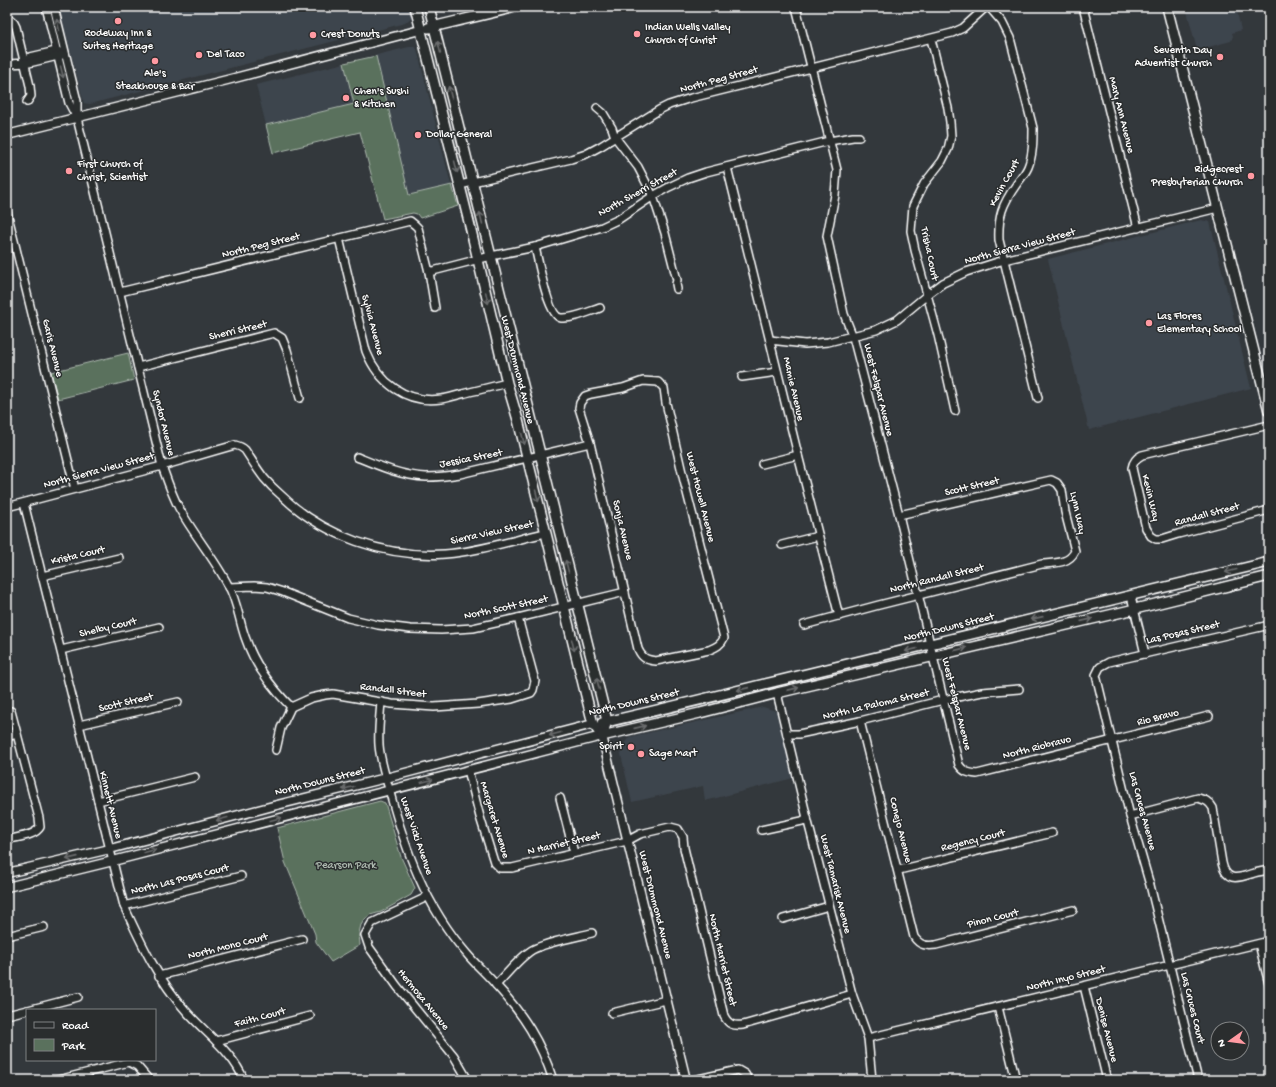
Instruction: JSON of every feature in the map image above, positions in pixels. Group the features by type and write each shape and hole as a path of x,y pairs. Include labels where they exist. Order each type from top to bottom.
{"main road":[{"name":"West Drummond Avenue","path":"415,7 460,185 507,383 593,724 602,736"},
{"path":"429,7 491,256"},
{"path":"420,30 516,7"},
{"path":"1167,7 1269,412"},
{"name":"West Drummond Avenue","path":"491,256 607,721"},
{"name":"North Downs Street","path":"593,724 930,646 1033,619 1269,562"},
{"name":"North Downs Street","path":"602,736 1269,576"},
{"path":"602,736 607,721"}],"street":[{"path":"46,7 69,103 77,118"},
{"path":"54,7 78,101 77,118"},
{"name":"West Felspar Avenue","path":"796,7 837,170 837,186 827,236 844,314 853,337 899,515 959,765 962,770 968,773"},
{"name":"North Peg Street","path":"460,185 579,157 596,149 669,105 710,93 952,33 963,28 988,7"},
{"name":"Kevin Court","path":"988,7 1002,22 1010,38 1033,128 1033,148 1028,168 1001,210 998,226 999,240 1038,398"},
{"name":"Mary Ann Avenue","path":"1083,7 1138,228"},
{"path":"11,20 16,27 31,91 31,96 27,102"},
{"path":"7,136 420,30"},
{"name":"Trisha Court","path":"931,39 948,108 951,136 948,149 942,161 924,184 913,206 911,232 914,250 938,335 956,411"},
{"path":"7,64 25,63 30,57 57,53 66,54"},
{"path":"597,108 603,113 612,128 615,137 638,168 652,196 665,233 678,288"},
{"name":"Syndor Avenue","path":"77,118 162,466 174,498 180,509 229,586 252,656 262,673 278,694 291,707"},
{"name":"North Sherri Street","path":"429,272 491,256 535,247 602,227 619,219 652,196 688,178 706,172 829,141 859,137"},
{"name":"Mamie Avenue","path":"727,167 839,616"},
{"name":"North Sierra View Street","path":"770,340 805,344 828,342 853,337 876,330 897,320 943,283 966,272 1004,260 1218,208"},
{"name":"Garis Avenue","path":"7,212 75,489"},
{"name":"North Peg Street","path":"120,292 407,222 412,223 418,228 429,272"},
{"name":"Sylvia Avenue","path":"339,238 366,351 377,373 387,383 412,397 426,400 440,399 507,383"},
{"path":"535,247 549,305 556,316 560,318 574,316 600,308"},
{"path":"429,272 436,308"},
{"name":"Sherri Street","path":"138,367 274,333 282,338 287,350 300,398"},
{"path":"742,377 777,372"},
{"name":"Sonja Avenue","path":"644,658 638,649 590,443 580,414 579,405 582,399 591,394 611,392 642,381 655,381"},
{"name":"West Howell Avenue","path":"644,658 647,660 656,661 709,650 718,647 724,638 683,474 666,403 664,388 661,384 655,381"},
{"name":"Kevin Way","path":"1151,536 1146,528 1132,468 1132,464 1137,458 1142,455 1269,425"},
{"name":"Jessica Street","path":"358,457 373,464 396,471 424,477 460,474 590,443"},
{"name":"North Sierra View Street","path":"7,507 162,466 216,451 227,446 235,445 242,448"},
{"name":"Sierra View Street","path":"242,448 264,479 282,497 304,514 322,526 373,547 389,551 418,554 444,554 466,552 545,533"},
{"path":"762,464 798,455"},
{"name":"Scott Street","path":"899,515 1051,480"},
{"name":"Lynn Way","path":"1051,480 1057,483 1062,490 1065,512 1075,551 1073,555"},
{"name":"Kinnett Avenue","path":"24,503 124,906 148,957 159,976 186,1011 216,1041 236,1064 244,1080"},
{"name":"Randall Street","path":"1151,536 1156,539 1162,539 1269,510"},
{"path":"782,545 818,536"},
{"name":"North Randall Street","path":"804,625 879,604 918,596 1042,564 1061,562 1073,555"},
{"name":"Krista Court","path":"42,576 119,558"},
{"name":"North Scott Street","path":"229,586 267,587 348,618 378,625 410,629 441,630 473,628 625,592"},
{"path":"1131,596 1145,654"},
{"name":"Randall Street","path":"291,707 311,698 333,694 381,702 434,707 478,704 523,696 531,693 535,685 535,681 518,618"},
{"name":"Las Posas Street","path":"1102,665 1109,662 1265,626 1269,628"},
{"name":"Shelby Court","path":"61,650 159,627"},
{"name":"Las Cruces Avenue","path":"1102,665 1097,672 1096,679 1130,816 1146,867 1170,965"},
{"name":"North La Paloma Street","path":"787,734 799,734 860,721 943,700 982,692 1018,689"},
{"name":"West Tamarisk Avenue","path":"777,693 852,994 868,1038 872,1080"},
{"name":"Scott Street","path":"79,725 178,702"},
{"name":"West Vicki Avenue","path":"381,702 379,746 386,778 411,860 427,897 450,933 467,955 496,985 528,1024 543,1052 553,1080"},
{"path":"276,750 281,728 291,707"},
{"path":"7,840 32,834 37,832 40,827 11,711"},
{"name":"Rio Bravo","path":"1111,740 1209,716"},
{"name":"Conejo Avenue","path":"860,721 899,870 914,937 919,943"},
{"name":"North Downs Street","path":"7,873 110,849 593,724"},
{"path":"7,737 17,734"},
{"name":"North Downs Street","path":"7,887 602,736"},
{"name":"West Drummond Avenue","path":"602,736 686,1080"},
{"name":"North Riobravo","path":"968,773 976,774 1111,740"},
{"name":"Margaret Avenue","path":"468,770 480,817 494,862 500,868 506,869"},
{"path":"98,801 195,777"},
{"path":"560,798 574,853"},
{"path":"1130,816 1198,798 1205,800 1210,803 1213,808 1223,869 1227,874 1233,878 1240,878 1269,870"},
{"path":"761,830 802,821 807,818"},
{"name":"North Harriet Street","path":"627,841 640,834 670,827 678,829 683,837 684,848 724,1016 728,1023 735,1026 743,1025 852,994"},
{"name":"Regency Court","path":"899,870 1052,833"},
{"name":"N Harriet Street","path":"506,869 627,841"},
{"name":"North Las Posas Court","path":"124,906 241,876"},
{"name":"Hermosa Avenue","path":"427,897 372,924 366,931 366,938 369,947 396,986 454,1056 468,1080"},
{"path":"783,919 829,906"},
{"name":"Pinon Court","path":"919,943 927,946 936,945 1073,910"},
{"path":"7,936 44,927"},
{"path":"496,985 532,950 541,946 592,933"},
{"name":"North Mono Court","path":"159,976 302,939"},
{"name":"North Inyo Street","path":"868,1038 1269,941"},
{"path":"1259,944 1269,984"},
{"name":"Las Cruces Court","path":"1170,965 1198,1080"},
{"name":"Denise Avenue","path":"1084,986 1107,1080"},
{"path":"31,1009 78,998"},
{"path":"612,1013 666,1000"},
{"path":"998,1007 1016,1080"},
{"path":"7,1015 26,1010"},
{"name":"Faith Court","path":"216,1041 310,1016"},
{"path":"58,1080 129,1062 137,1066 149,1080"},
{"path":"694,1080 738,1070 745,1074 748,1080"}],"shaded area":[{"path":"59,7 410,7 412,17 405,23 90,104 84,103"},
{"path":"1186,7 1236,7 1241,30 1232,33 1233,36 1231,41 1197,50"},
{"path":"413,46 417,49 451,185 409,195 391,124 273,153 256,85"},
{"name":"Las Flores Elementary School","path":"1201,220 1210,222 1251,388 1089,430 1048,259"},
{"path":"763,707 776,711 793,778 705,801 703,786 632,802 620,750 629,737"}],"green space":[{"path":"376,56 409,195 452,185 458,206 420,218 417,214 413,213 383,219 360,132 273,153 266,125 354,104 344,63"},
{"path":"128,353 134,380 58,399 51,372"},
{"name":"Pearson Park","path":"380,801 385,803 401,857 415,888 411,895 381,912 370,915 365,919 361,925 359,933 360,945 331,962 316,942 315,934 285,862 277,828"}],"place":[{"name":"Rodeway Inn & Suites Heritage","path":"118,21"},
{"name":"Indian Wells Valley Church of Christ","path":"637,34"},
{"name":"Crest Donuts","path":"313,35"},
{"name":"Del Taco","path":"199,55"},
{"name":"Seventh Day Adventist Church","path":"1220,57"},
{"name":"Ale's Steakhouse & Bar","path":"155,61"},
{"name":"Chen's Sushi & Kitchen","path":"346,98"},
{"name":"Dollar General","path":"418,135"},
{"name":"First Church of Christ, Scientist","path":"69,171"},
{"name":"Ridgecrest Presbyterian Church","path":"1251,176"},
{"name":"Las Flores Elementary School","path":"1149,323"},
{"name":"Spirit","path":"631,747"},
{"name":"Sage Mart","path":"641,754"}]}
